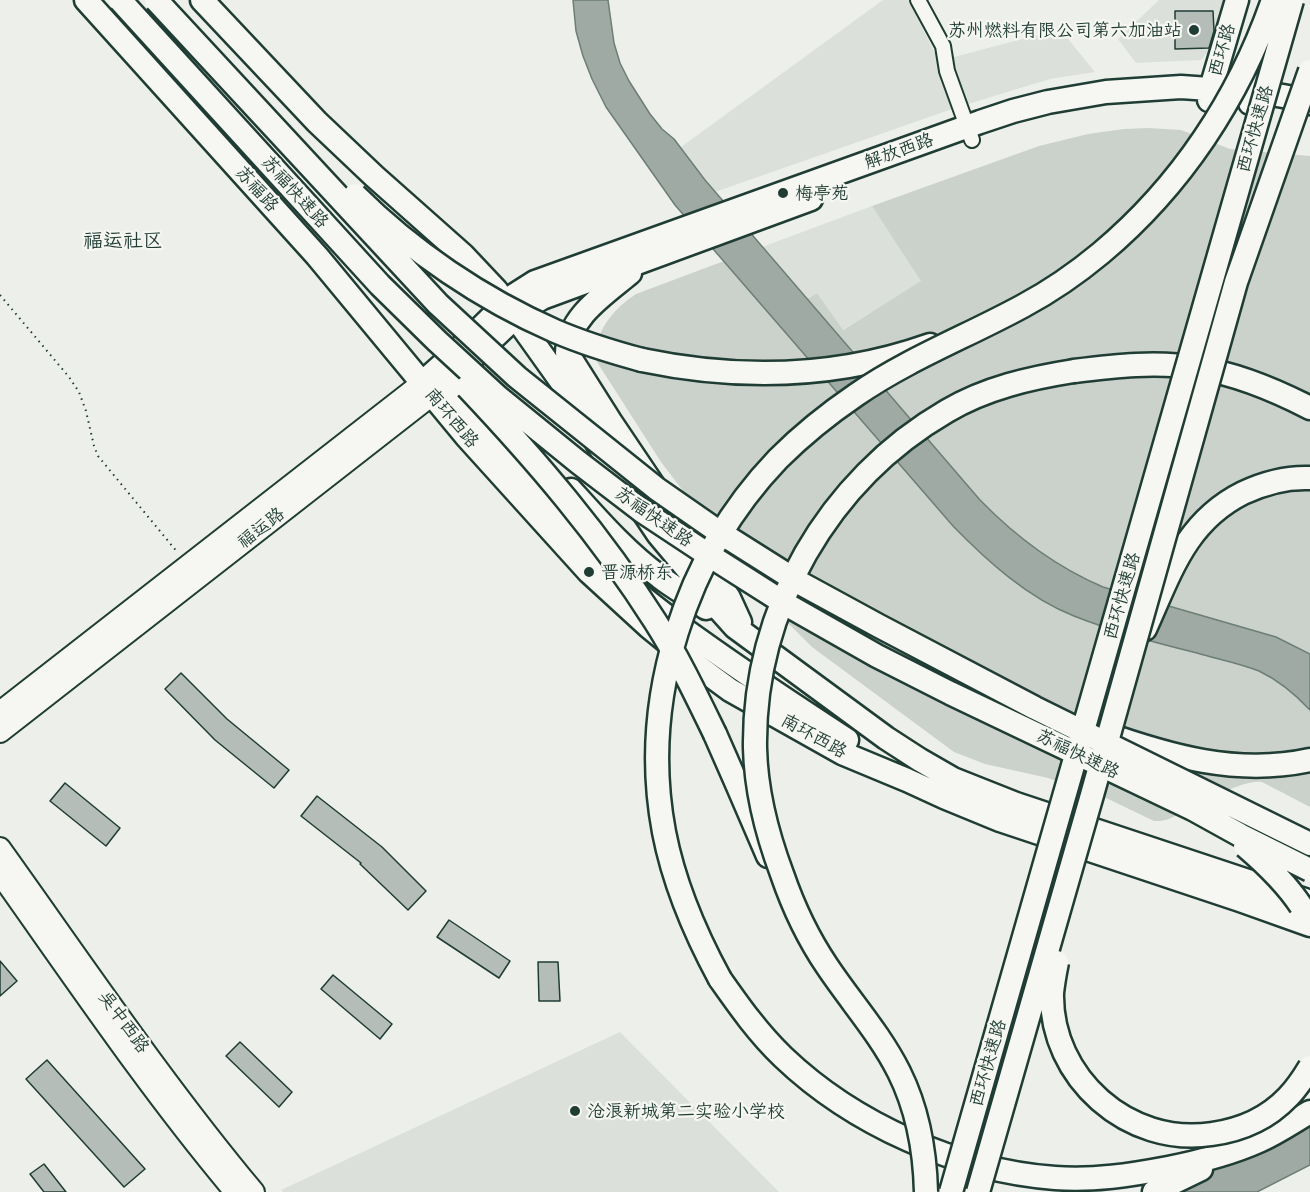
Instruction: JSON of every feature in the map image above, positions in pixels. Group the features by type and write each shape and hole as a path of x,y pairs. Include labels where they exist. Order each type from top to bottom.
{"main road":[{"name":"苏福路","path":"86,0 317,256 442,376"},
{"name":"苏福快速路","path":"120,0 380,285 498,398 651,517 789,606 877,656 972,704 1193,809 1310,870"},
{"name":"苏福快速路","path":"156,0 438,304 517,377 657,489 699,519 800,583 1035,708 1310,844"},
{"path":"174,0 370,210 406,240 461,279 495,301 556,332 615,352 673,366 737,373 775,373 859,365 885,359 980,328"},
{"path":"202,0 317,122 485,277 511,310"},
{"name":"西环路","path":"1210,94 1236,0"},
{"path":"1258,1142 1188,1164 1114,1176 1083,1179 1055,1178 968,1162 901,1137 864,1118 833,1098 782,1056 761,1033 720,979 703,947 678,885 664,832 660,803 658,746 669,660 693,587 704,564 739,507 760,479 808,430 860,393 922,357 1026,304 1077,272 1125,232 1161,194 1196,151 1232,96 1273,0"},
{"path":"1252,97 1283,0"},
{"name":"西环快速路","path":"951,1192 1292,0"},
{"name":"西环快速路","path":"978,1192 1236,282 1310,72"},
{"name":"解放西路","path":"511,310 524,289 535,282 690,234 746,214 970,133 1013,111 1079,96 1135,89 1181,87 1210,94 1294,98 1310,103"},
{"name":"解放西路","path":"1252,97 1310,118"},
{"path":"298,195 371,286 550,478 591,529 655,622 694,691 771,865 798,917 816,949 878,1037 899,1073 922,1141 926,1192"},
{"name":"解放西路","path":"511,310 645,260 690,234"},
{"path":"645,260 583,315 567,344 567,353 729,598 740,631"},
{"name":"福运路","path":"0,712 199,567 442,376 511,310"},
{"name":"南环西路","path":"511,310 583,412 597,443 658,534 709,598 740,631 886,738 953,779 1016,804 1310,902"},
{"path":"816,949 782,875 763,811 755,749 758,696 763,664 781,603 804,555 821,528 862,478 902,441 948,410 1002,387 1039,376 1111,366 1198,368 1277,391 1310,408"},
{"path":"442,376 612,536 660,577 740,631"},
{"name":"南环西路","path":"442,376 466,436 589,572 649,627 730,690 842,753 1000,820 1310,923"},
{"path":"1128,666 1189,538 1211,513 1262,484 1310,478"},
{"name":"福运路","path":"0,732 166,592"},
{"path":"1035,708 1145,748 1179,757 1245,766 1295,764 1310,760"},
{"path":"1092,795 1052,992 1054,1016 1061,1042 1074,1071 1085,1085 1107,1107 1140,1126 1164,1133 1205,1135 1223,1133 1262,1117 1289,1096 1310,1067"},
{"path":"1193,809 1237,840 1274,872 1296,898 1310,923"},
{"name":"吴中西路","path":"0,848 151,1059 254,1192"},
{"name":"吴中西路","path":"0,874 145,1077 235,1192"},
{"path":"1154,1192 1258,1142 1310,1112"}],"street":[{"path":"918,0 943,46 947,71 970,133"}],"path":[{"path":"0,295 69,377 79,392 86,411 98,456 167,540"}],"shaded area":[{"path":"573,0 608,0 614,43 620,63 650,114 674,139 705,180 994,514 1037,550 1103,587 1276,637 1310,654 1310,710 1286,688 1259,671 1120,632 1057,608 1024,589 966,539 675,205 606,107 592,79 576,31"},
{"path":"883,0 908,0 939,61 1060,29 1095,72 1050,79 955,108 715,192 681,147"},
{"path":"1159,0 1223,0 1229,6 1221,37 1201,60 1136,63 1118,39"},
{"path":"1148,128 1181,130 1230,149 1310,156 1310,654 1276,637 1103,587 1037,550 980,500 807,299 817,293 843,330 921,281 872,206 1039,146 1088,134"},
{"path":"872,206 922,281 842,330 817,293 807,299 762,247"},
{"path":"724,261 953,526 1024,589 1057,608 1104,627 1259,671 1298,698 1310,710 1310,807 1262,782 1253,782 1229,790 1169,819 1154,821 1104,797 1048,778 985,764 954,752 812,647 771,606 661,462 597,362 596,352 601,332 612,315 628,300 636,294"},
{"name":"沧浪新城第二实验小学校","path":"620,1032 779,1192 283,1192 281,1190"},
{"path":"1310,1121 1310,1165 1257,1192 1159,1192"}],"building":[{"name":"苏州燃料有限公司第六加油站","path":"1175,11 1213,11 1214,31 1209,48 1175,49"},
{"path":"181,673 227,719 289,770 274,788 215,740 165,689"},
{"path":"65,783 120,828 106,846 50,801"},
{"path":"317,796 382,847 426,891 408,910 361,863 301,816"},
{"path":"449,920 510,961 499,978 437,937"},
{"path":"0,961 17,981 0,996"},
{"path":"538,962 558,962 560,1001 539,1001"},
{"path":"333,975 392,1024 380,1039 321,989"},
{"path":"240,1042 292,1092 279,1107 226,1056"},
{"path":"47,1060 145,1169 124,1187 26,1079"},
{"path":"44,1164 66,1192 44,1192 30,1174"}],"place":[{"name":"苏州燃料有限公司第六加油站","path":"1194,30"},
{"name":"梅亭苑","path":"783,193"},
{"name":"晋源桥东","path":"589,572"},
{"name":"沧浪新城第二实验小学校","path":"575,1111"}],"district":[{"name":"福运社区","path":"123,241"}]}
